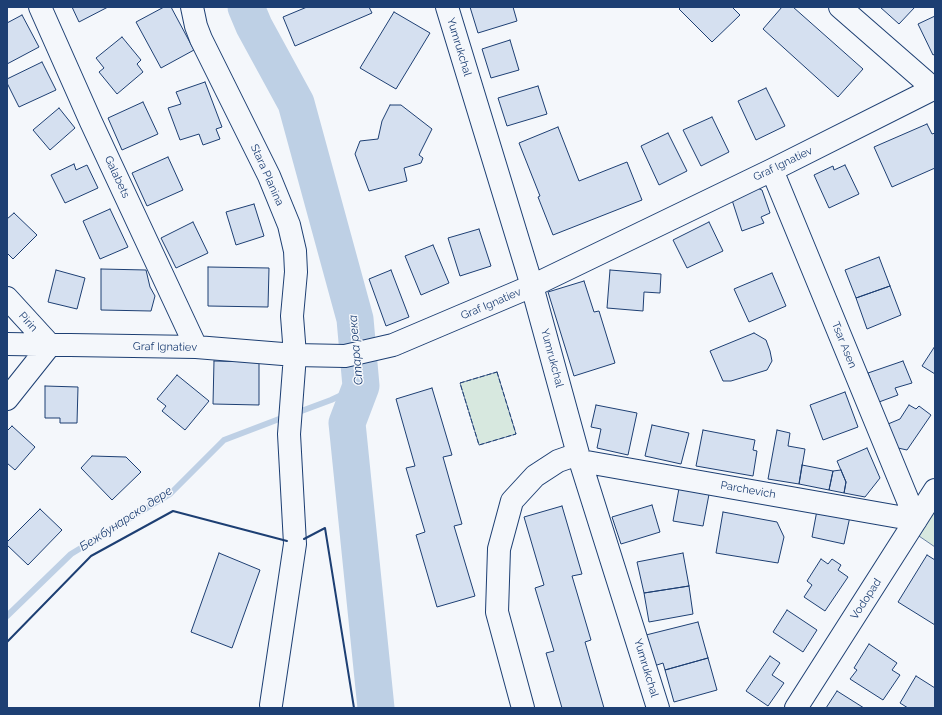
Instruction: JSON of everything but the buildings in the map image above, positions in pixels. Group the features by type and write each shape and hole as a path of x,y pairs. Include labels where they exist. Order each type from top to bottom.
{"street":[{"name":"Galabets","path":"40,7 91,122 196,346"},
{"name":"Stara Planina","path":"192,7 196,26 201,39 269,176 289,225 295,251 296,272 292,316 295,355 289,434 295,544 271,706"},
{"name":"Yumrukchal","path":"447,7 532,286 579,457 658,708"},
{"path":"840,7 934,89"},
{"name":"Graf Ignatiev","path":"7,344 196,346 295,355 345,356 393,345 532,286 772,170 934,89"},
{"name":"Tsar Asen","path":"772,170 916,520"},
{"name":"Pirin","path":"7,298 50,345"},
{"path":"7,399 50,345"},
{"path":"523,708 497,612 499,549 512,501 535,476 558,460 579,457"},
{"name":"Parchevich","path":"579,457 916,520"},
{"name":"Vodopad","path":"796,708 935,490"}],"shaded area":[{"path":"497,372 516,434 479,445 460,383"},
{"path":"935,503 935,547 916,534"}],"waterway":[{"name":"Стара река","path":"246,7 254,26 296,103 355,319 361,386 347,423 376,708"},
{"name":"Бежбунарско дере","path":"296,413 331,400 361,386"},
{"name":"Бежбунарско дере","path":"7,616 71,554 170,494 224,440 287,416"}],"fence":[{"path":"497,372 516,434 479,445 460,383 497,372"}],"wall":[{"path":"7,642 91,556 173,511 287,541"},
{"path":"304,539 325,528 354,708"}]}
